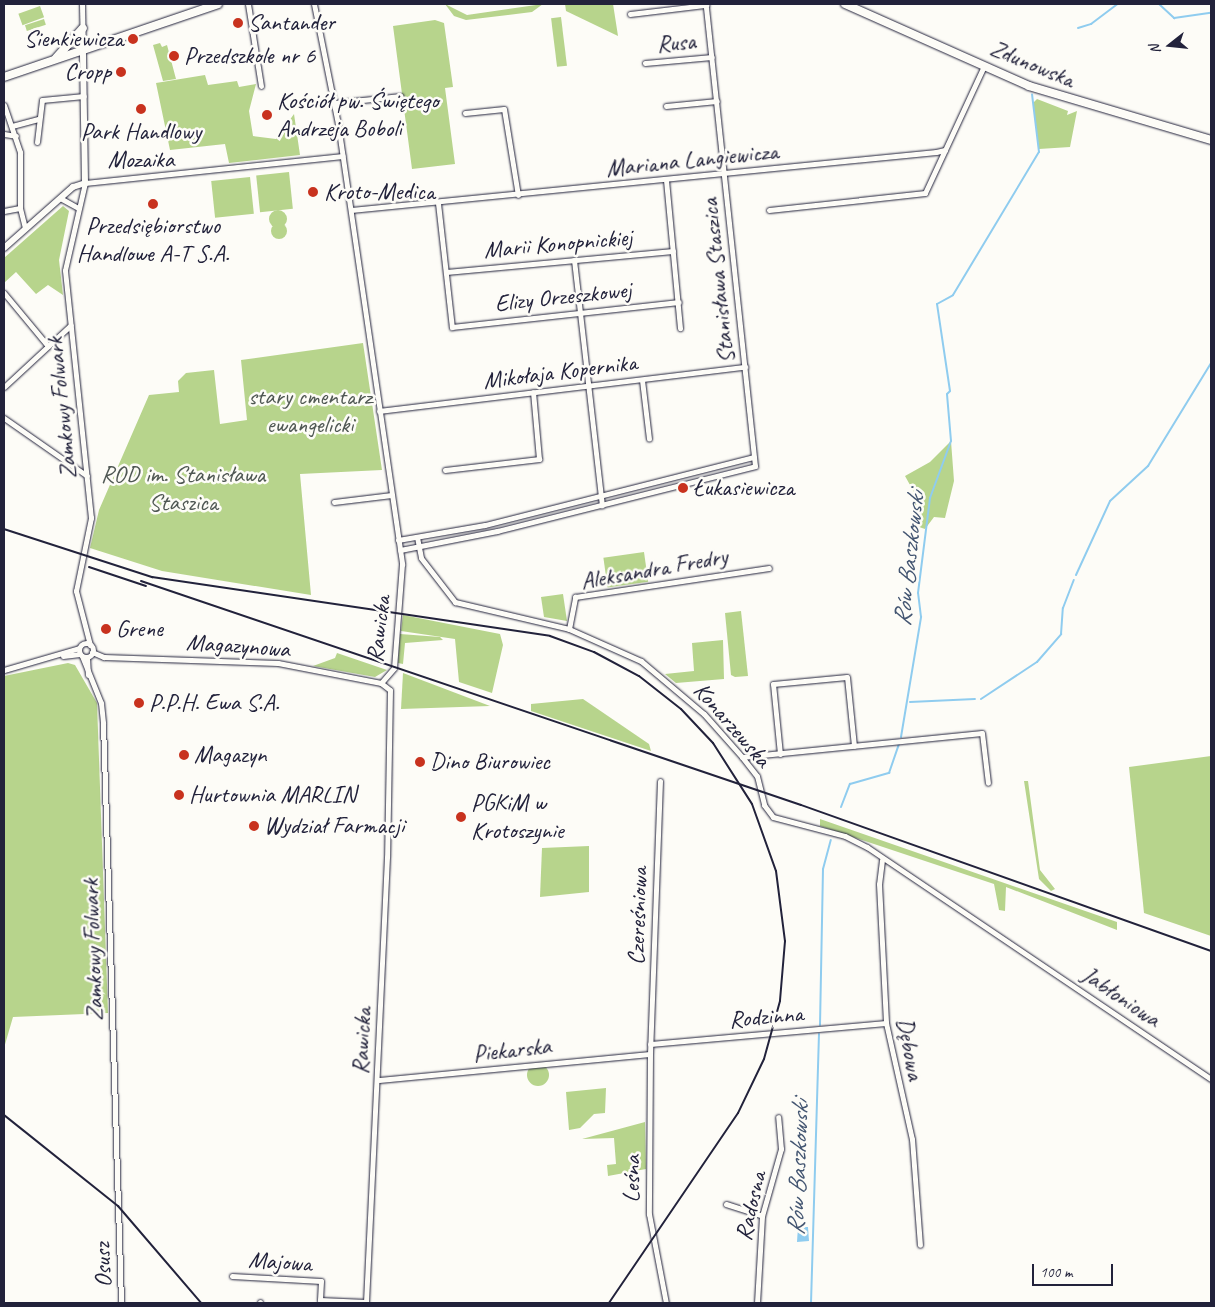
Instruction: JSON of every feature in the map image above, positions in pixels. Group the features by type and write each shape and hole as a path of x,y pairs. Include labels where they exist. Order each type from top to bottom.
{"main road":[{"path":"4,77 218,4"},
{"name":"Zdunowska","path":"845,4 984,66 1075,102 1211,140"},
{"path":"54,60 83,28"}],"street":[{"path":"82,4 84,182"},
{"path":"248,4 261,86"},
{"name":"Rawicka","path":"312,4 334,103 343,156 400,550 402,582 394,668 381,683 390,690 392,710 379,1080 366,1303"},
{"path":"630,14 706,4"},
{"name":"Stanisława Staszica","path":"602,505 755,466 706,4"},
{"name":"Rusa","path":"645,64 712,57"},
{"path":"769,210 926,192 984,66"},
{"path":"37,142 38,119 42,100 84,96"},
{"path":"334,103 402,96"},
{"path":"666,106 716,101"},
{"path":"4,105 16,136 20,208 25,228"},
{"path":"465,113 504,109 518,195"},
{"path":"12,126 38,119"},
{"path":"4,134 16,136"},
{"name":"Mariana Langiewicza","path":"351,210 518,195 945,150"},
{"path":"4,248 60,198 84,182 343,156"},
{"path":"666,180 680,328"},
{"name":"Zamkowy Folwark","path":"84,182 66,255 71,325 87,476 90,529 76,591 88,628 87,644 92,652"},
{"path":"60,198 78,208"},
{"path":"438,203 446,272"},
{"path":"4,211 20,208"},
{"name":"Marii Konopnickiej","path":"446,272 673,251"},
{"path":"400,550 491,532 602,505 574,260"},
{"name":"Elizy Orzeszkowej","path":"446,272 452,327 679,302"},
{"path":"4,292 48,346"},
{"path":"4,387 71,325"},
{"name":"Mikołaja Kopernika","path":"379,411 745,367"},
{"path":"642,380 649,439"},
{"path":"445,470 539,459 533,392"},
{"path":"4,418 87,476"},
{"path":"398,540 488,524 754,457"},
{"path":"334,502 392,495"},
{"path":"488,524 491,532"},
{"name":"Konarzewska","path":"416,537 422,559 455,602 569,629 653,670 704,714 742,757 757,776 764,805 773,817 845,836 1012,944"},
{"name":"Aleksandra Fredry","path":"569,629 575,597 769,568"},
{"path":"4,670 60,656 87,644"},
{"name":"Zamkowy Folwark","path":"79,648 83,656 88,678 101,703 103,723 119,1225"},
{"path":"60,656 83,656 92,652"},
{"name":"Magazynowa","path":"92,652 104,657 278,663 381,683"},
{"path":"780,754 773,684 847,677 854,746"},
{"path":"742,757 982,733 988,783"},
{"name":"Czereśniowa","path":"650,1054 660,780"},
{"name":"Dębowa","path":"882,860 879,884 886,1023 912,1139 920,1245"},
{"name":"Jabłoniowa","path":"1012,944 1211,1079"},
{"name":"Rodzinna","path":"650,1044 886,1023"},
{"name":"Piekarska","path":"379,1080 650,1054"},
{"name":"Leśna","path":"650,1054 650,1230 666,1303"},
{"name":"Radosna","path":"757,1303 762,1216 781,1149 778,1117"},
{"path":"726,1204 762,1216"},
{"name":"Osusz","path":"119,1225 121,1303"},
{"name":"Majowa","path":"232,1276 321,1281 320,1300 366,1303"}],"green space":[{"path":"445,4 467,15 543,4 532,12 466,20 454,16"},
{"path":"565,4 613,4 618,36 566,11"},
{"path":"40,6 44,17 22,25 18,14"},
{"path":"561,17 567,66 557,67 551,18"},
{"path":"44,19 46,25 27,31 25,25"},
{"path":"435,20 444,23 453,87 445,88 455,164 412,169 393,26"},
{"path":"160,43 162,47 167,45 176,79 163,81 153,45"},
{"path":"205,75 208,85 237,81 239,87 256,84 249,111 253,136 276,139 294,114 300,155 229,163 225,144 170,150 156,83"},
{"path":"1037,99 1068,111 1067,115 1077,111 1070,147 1039,149 1033,103"},
{"path":"289,172 293,209 260,212 256,175"},
{"path":"250,177 254,214 215,218 211,181"},
{"path":"63,206 69,211 59,260 63,295 48,285 36,294 16,272 4,283 4,258"},
{"path":"278,210 284,213 287,219 284,225 278,228 272,225 269,219 272,213"},
{"path":"279,223 285,225 287,231 285,237 279,239 273,237 271,231 273,225"},
{"path":"363,343 382,470 300,474 311,595 162,571 90,548 99,510 149,395 179,392 178,381 186,373 214,370 220,424 247,420 241,360"},
{"path":"951,441 954,481 945,518 934,517 925,529 910,524 915,494 905,476 930,462"},
{"path":"644,552 648,582 608,587 603,558"},
{"path":"563,594 567,621 544,617 541,597"},
{"path":"741,611 748,676 735,677 731,675 725,613"},
{"path":"403,615 500,634 503,645 492,693 459,682 455,639 401,631"},
{"path":"400,634 440,637 443,640 405,643 403,664 398,663"},
{"path":"723,640 724,679 676,683 665,674 694,671 692,643"},
{"path":"337,653 387,670 375,677 313,666 335,658"},
{"path":"68,663 75,665 97,703 108,1013 13,1017 4,1048 4,676"},
{"path":"403,673 490,706 401,709"},
{"path":"583,699 649,744 651,751 531,711 531,704"},
{"path":"1211,756 1211,936 1144,913 1129,767"},
{"path":"1024,781 1028,781 1040,870 1055,889 1051,891 1039,879"},
{"path":"820,819 1117,922 1117,930 1006,887 1005,911 999,910 994,884 820,826"},
{"path":"589,846 589,892 540,897 542,848"},
{"path":"538,1064 546,1067 549,1075 546,1083 538,1086 530,1083 527,1075 530,1067"},
{"path":"606,1088 605,1113 594,1114 580,1128 569,1130 566,1092"},
{"path":"645,1122 646,1169 608,1176 607,1165 616,1164 614,1138 582,1139"}],"water":[{"path":"798,1227 808,1227 809,1241 797,1242"}],"waterway":[{"name":"Rów Baszkowski","path":"1078,28 1091,24 1118,4"},
{"name":"Rów Baszkowski","path":"1159,4 1174,18 1211,13"},
{"name":"Rów Baszkowski","path":"901,737 921,617 918,593 930,498 951,441 947,394 950,391 937,304 953,295 1039,152 1032,94"},
{"path":"1076,575 1110,501 1148,466 1211,363"},
{"path":"981,699 1037,662 1061,634 1063,608 1074,580"},
{"path":"910,702 975,699"},
{"name":"Rów Baszkowski","path":"841,807 850,784 889,773 899,744"},
{"name":"Rów Baszkowski","path":"820,1025 823,869 831,840"},
{"name":"Rów Baszkowski","path":"811,1303 819,1034"}],"railway":[{"path":"4,529 152,577 550,636 594,652 639,676 681,709 713,743 752,804 776,871 785,941 780,1001 764,1059 738,1113 609,1303"},
{"path":"89,567 146,586"},
{"path":"141,581 801,805 1211,951"},
{"path":"4,1115 118,1206 201,1303"}],"place":[{"name":"Santander","path":"238,23"},
{"name":"Sienkiewicza","path":"133,39"},
{"name":"Przedszkole nr 6","path":"174,56"},
{"name":"Cropp","path":"121,72"},
{"name":"Park Handlowy Mozaika","path":"141,109"},
{"name":"Kościół pw. Świętego Andrzeja Boboli","path":"267,115"},
{"name":"Kroto-Medica","path":"313,192"},
{"name":"Przedsiębiorstwo Handlowe A-T S.A.","path":"153,204"},
{"name":"Łukasiewicza","path":"683,488"},
{"name":"Grene","path":"106,629"},
{"name":"P.P.H. Ewa S.A.","path":"139,703"},
{"name":"Magazyn","path":"184,755"},
{"name":"Dino Biurowiec","path":"420,762"},
{"name":"Hurtownia MARLIN","path":"179,795"},
{"name":"PGKiM w Krotoszynie","path":"461,817"},
{"name":"Wydział Farmacji","path":"254,826"}],"park label":[{"name":"stary cmentarz ewangelicki","path":"310,411"},
{"name":"ROD im. Stanisława Staszica","path":"183,489"}]}
